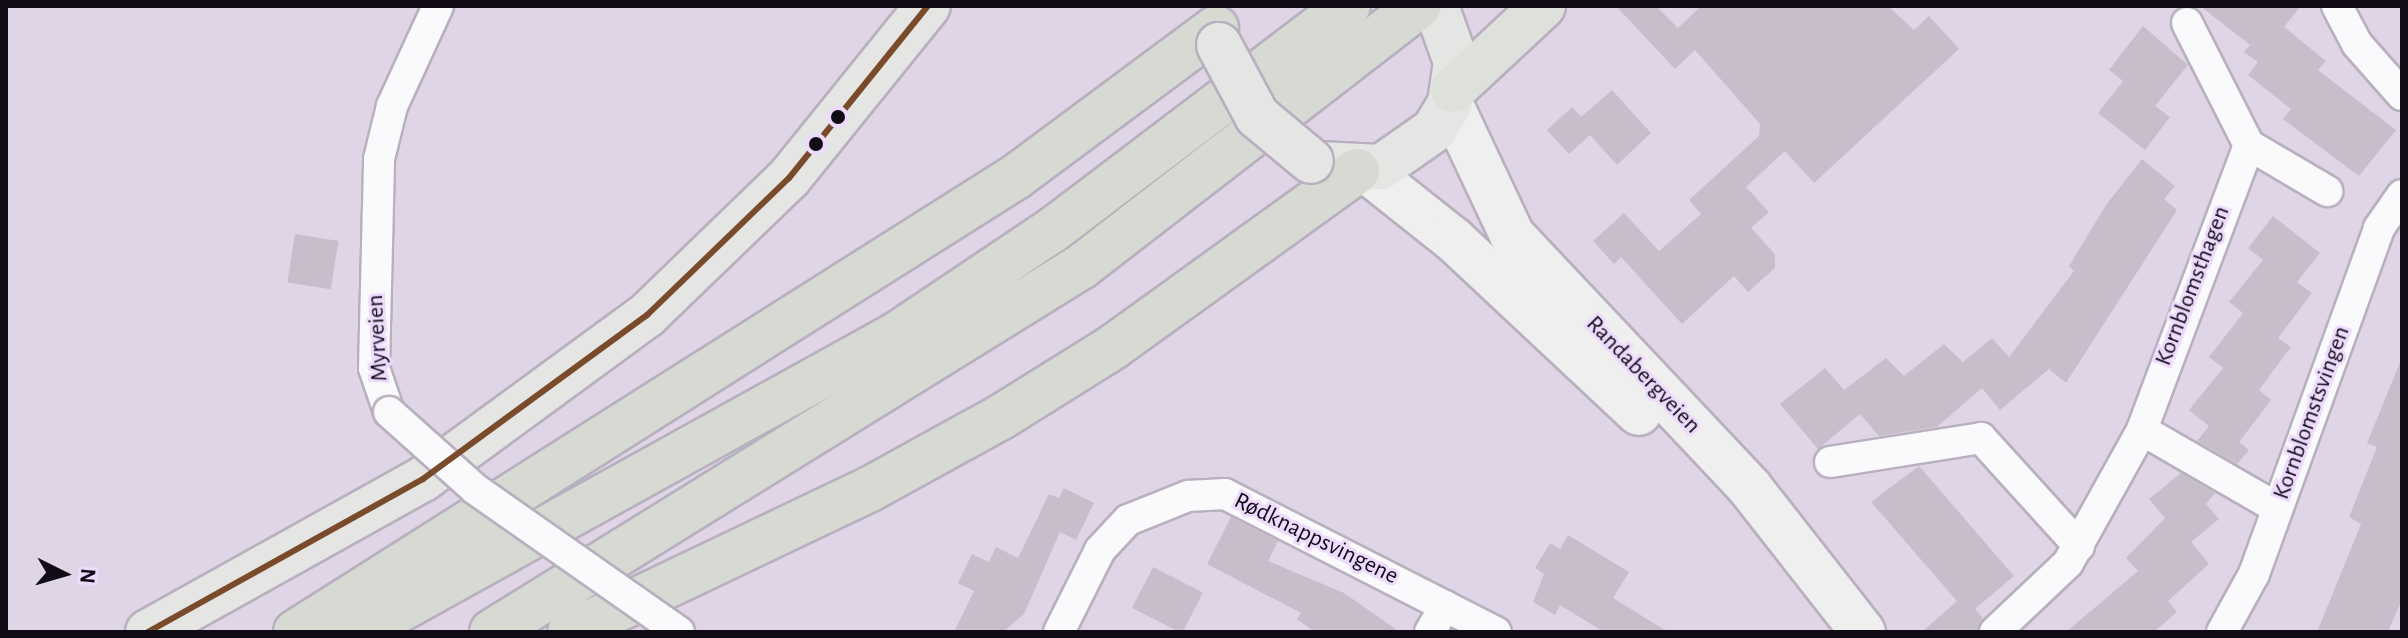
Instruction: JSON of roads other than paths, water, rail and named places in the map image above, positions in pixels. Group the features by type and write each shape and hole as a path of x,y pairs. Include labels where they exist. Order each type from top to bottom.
{"highway":[{"path":"359,632 899,333 1054,229 1348,6"},
{"path":"492,632 1082,266 1419,6"},
{"path":"1452,96 1543,6"},
{"path":"296,632 1017,176 1218,19"},
{"path":"570,632 870,489 1036,396 1362,171"}],"main road":[{"path":"148,632 423,479 636,324 789,178 928,6"},
{"path":"1218,19 1257,116 1311,161 1362,171 1423,143 1452,96 1445,25"},
{"name":"Randabergveien","path":"1452,96 1512,235 1750,488 1863,632"},
{"name":"Randabergveien","path":"1362,171 1613,385 1835,632"}],"street":[{"name":"Myrveien","path":"438,6 392,106 379,159 374,368 389,412 475,489 679,632"},
{"path":"2337,6 2357,44 2402,95"},
{"path":"2187,23 2249,145 2327,191"},
{"name":"Kornblomsthagen","path":"1995,632 2079,546 2142,430 2249,145"},
{"name":"Kornblomstsvingen","path":"2222,632 2254,574 2379,228 2402,195"},
{"path":"2142,430 2277,508"},
{"path":"1830,462 1981,438 2079,546"},
{"name":"Rødknappsvingene","path":"1059,632 1100,550 1118,530 1152,505 1188,496 1225,494 1496,632"},
{"path":"1430,632 1445,606"}]}
